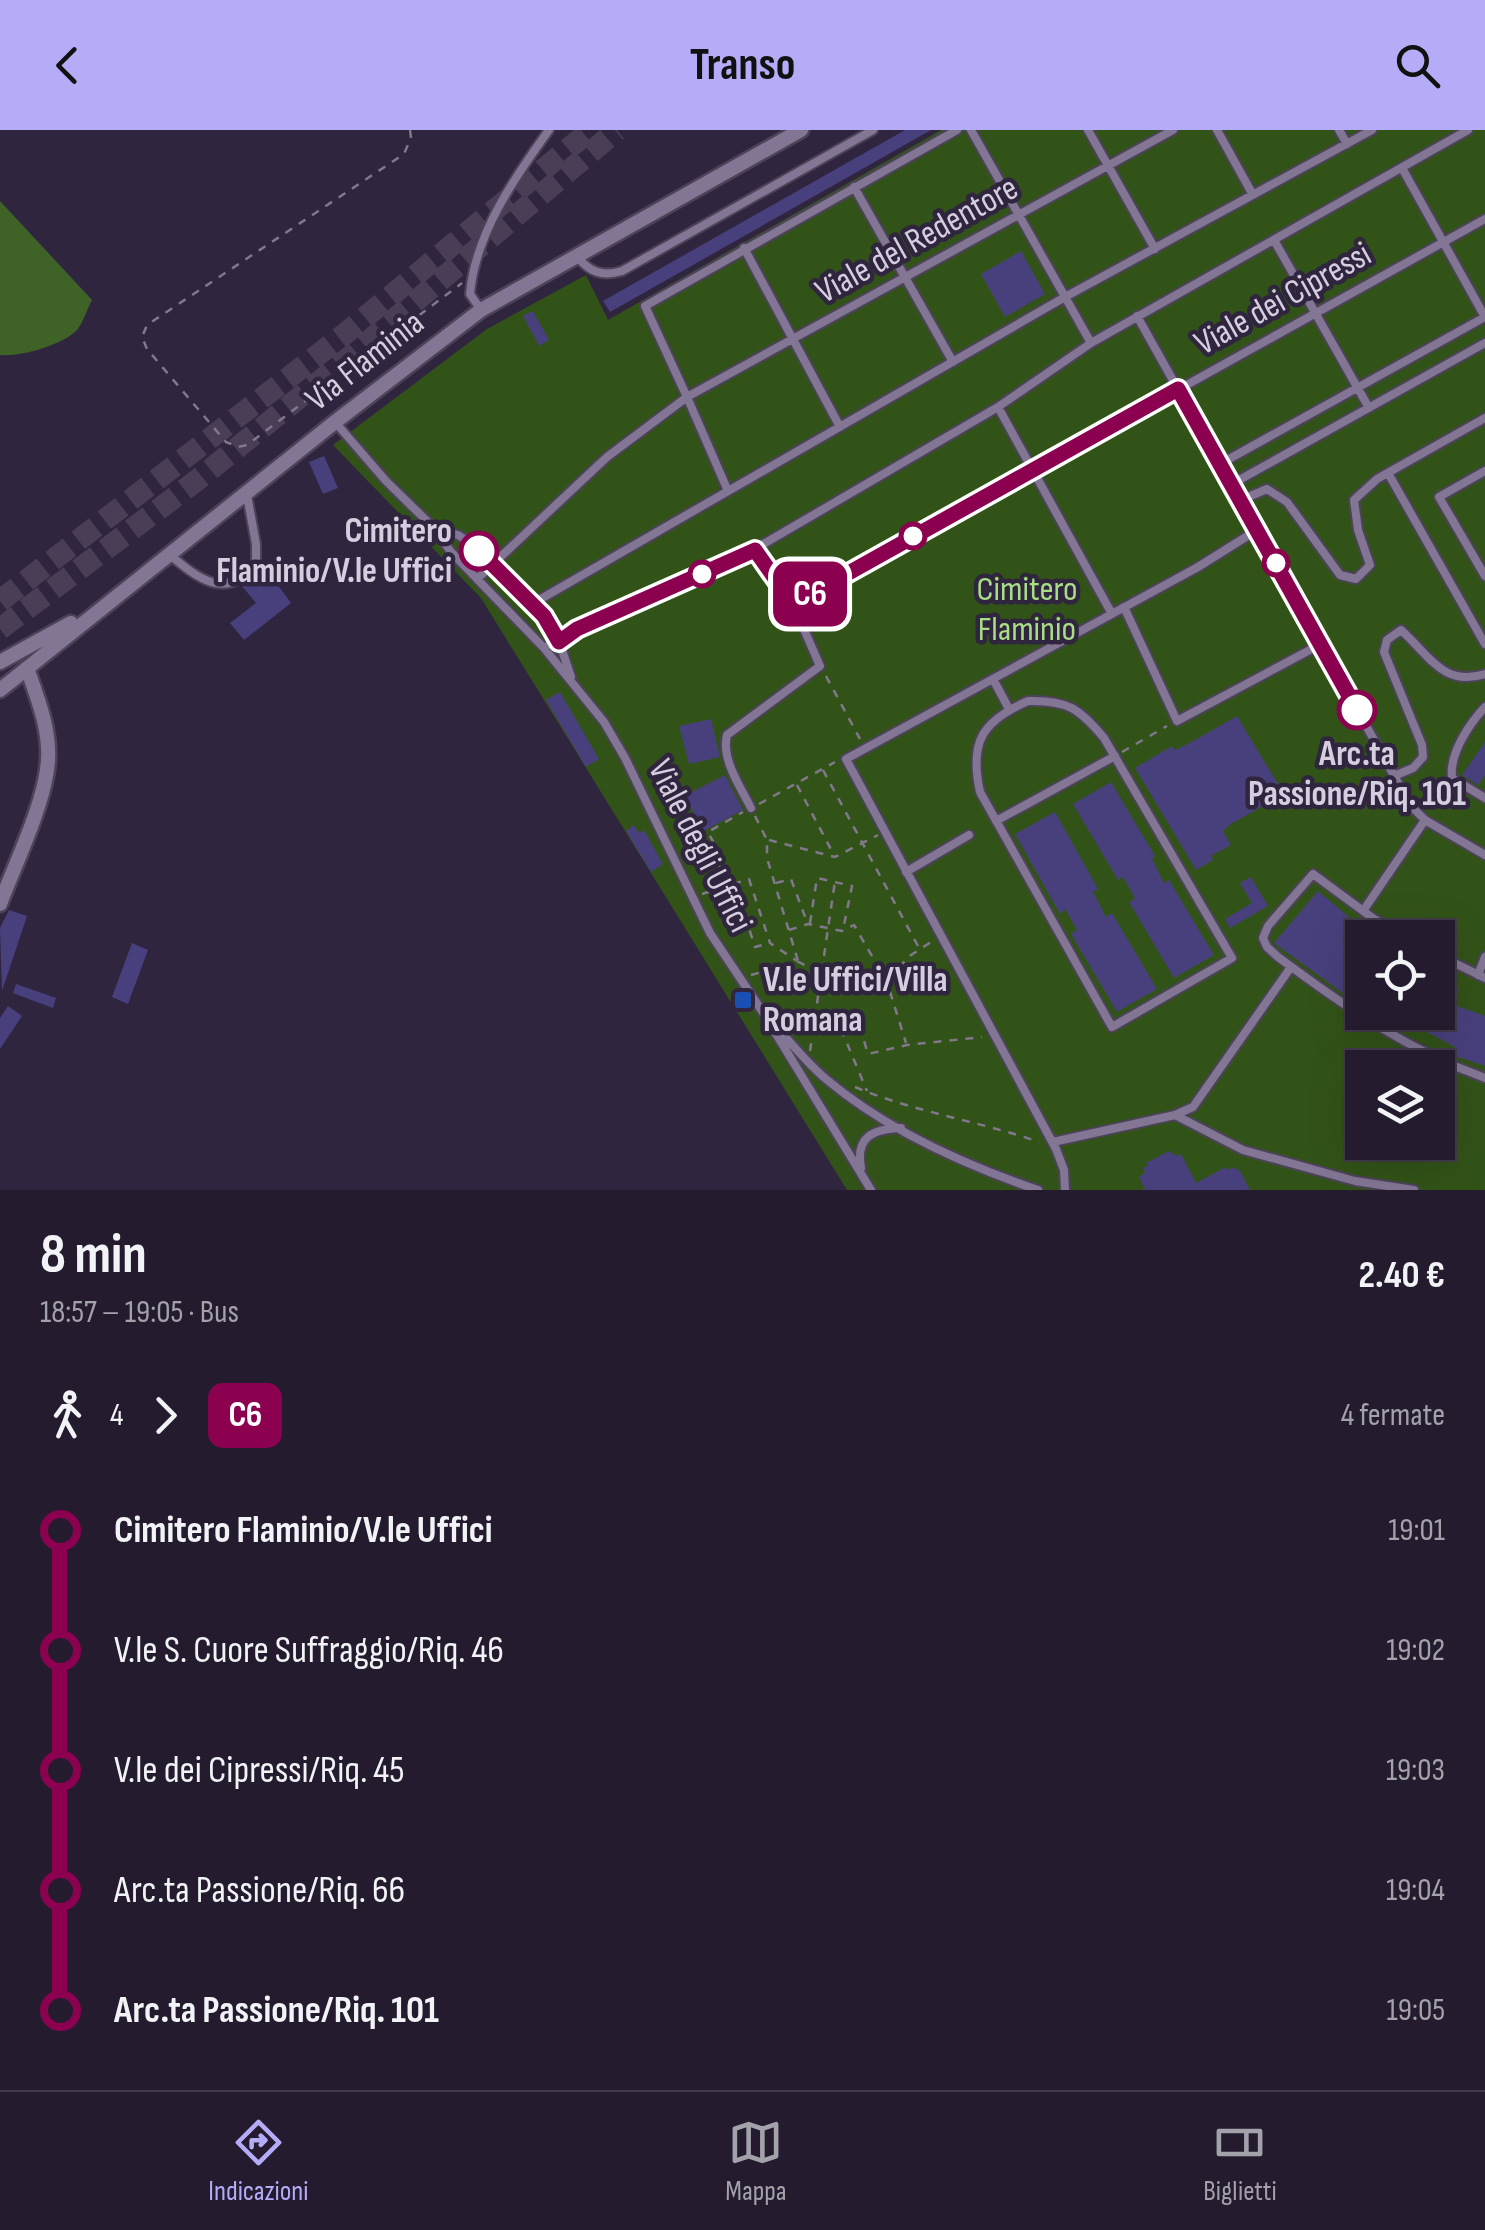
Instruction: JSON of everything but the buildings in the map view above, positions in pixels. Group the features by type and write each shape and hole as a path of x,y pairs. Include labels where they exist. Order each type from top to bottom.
{"street":[{"name":"Via Flaminia","path":"0,690 481,310 800,130"},
{"path":"0,662 115,597"},
{"path":"0,904 43,787 48,760 42,716 27,668"}],"lane":[{"path":"481,310 470,294 472,276 506,193 548,130"},
{"path":"577,256 584,266 597,273 622,271 873,130"},
{"path":"728,491 644,306 956,130"},
{"path":"971,130 1091,343"},
{"path":"1088,130 1155,249"},
{"name":"Viale del Redentore","path":"477,579 607,457 687,397 1174,130"},
{"path":"1217,130 1253,195"},
{"path":"1339,130 1346,144"},
{"path":"532,604 1065,298 1372,130"},
{"path":"544,648 577,629 755,550 998,407 1091,343 1468,130"},
{"path":"1220,464 1485,317 1402,168"},
{"path":"854,186 952,362"},
{"name":"Viale dei Cipressi","path":"793,604 1485,218"},
{"path":"1274,240 1368,408"},
{"path":"744,248 840,427"},
{"path":"1137,316 1411,806 1425,820 1485,855"},
{"path":"1232,484 1485,343"},
{"path":"998,407 1112,614"},
{"path":"1241,500 1267,490 1288,502 1340,576 1356,580 1370,564 1358,530 1354,500 1388,473 1485,418"},
{"name":"Viale degli Uffici","path":"335,422 544,648 604,722 621,749 691,898 870,1188"},
{"path":"1485,470 1439,497 1485,576"},
{"path":"1388,473 1485,644"},
{"path":"169,554 210,583 233,584 245,578 256,566 246,492"},
{"name":"Viale degli Uffici","path":"433,527 464,538 532,604 559,642 572,682"},
{"path":"1066,1190 1062,1162 1053,1142 846,760 1258,530"},
{"path":"1472,554 1485,546"},
{"path":"751,808 729,760 727,735 820,666 793,604 755,550"},
{"path":"1124,607 1177,721 1321,644"},
{"path":"1394,776 1412,768 1423,757 1422,745 1384,652 1388,640 1400,630 1445,674 1464,680 1485,674"},
{"path":"993,679 1008,709"},
{"path":"1028,701 1068,704 1087,717 1114,756 1232,958 1112,1027 980,792 974,767 975,750 994,718 1028,701"},
{"path":"1485,708 1471,721 1451,767 1452,778 1485,798"},
{"path":"996,820 1114,756"},
{"path":"1362,911 1425,820"},
{"path":"906,872 969,835"},
{"path":"1377,920 1312,874 1264,933 1266,947 1358,1016 1485,1078"},
{"path":"1455,964 1482,977 1485,957"},
{"path":"1053,1142 1175,1115 1193,1107 1291,966"},
{"path":"764,1014 808,1062 855,1101 986,1170 1038,1190"},
{"path":"1175,1115 1243,1150 1355,1181 1414,1190"},
{"path":"870,1188 859,1160 864,1138 879,1130 902,1128"}],"path":[{"path":"410,130 404,154 147,325 142,337 147,350 226,442 247,445 472,276"},
{"path":"820,666 865,749"},
{"path":"1114,756 1177,721"},
{"path":"717,889 720,857 708,832 822,769 846,760"},
{"path":"822,769 919,948"},
{"path":"796,784 835,858"},
{"path":"751,808 767,840 767,858 799,962"},
{"path":"767,840 835,858 884,831"},
{"path":"809,924 817,878 835,881 852,886 842,931"},
{"path":"691,898 749,879 770,943 820,973 887,982"},
{"path":"774,883 791,879 809,924"},
{"path":"808,1062 835,881"},
{"path":"734,884 755,947 770,943"},
{"path":"789,930 809,924 842,931 854,925 887,982 907,1044"},
{"path":"887,982 919,948 940,936"},
{"path":"740,978 799,962"},
{"path":"814,1024 841,1028 859,1024 868,1054 907,1044 971,1040 991,1030"},
{"path":"841,1028 867,1092"},
{"path":"854,1087 1043,1143 1053,1142"}],"green space":[{"name":"Cimitero Flaminio","path":"941,130 1485,130 1485,1190 847,1190 481,598 333,445 487,329 586,275 608,320"},
{"path":"0,201 92,300 79,327 62,341 8,355 0,355"}],"tunnel":[{"path":"0,601 346,333 591,130"},
{"path":"0,629 196,481 357,351 617,130"}],"bus line":[{"name":"C6","path":"479,551 544,616 559,642 577,629 755,550 793,604 1178,389 1357,710"}],"place":[{"name":"Cimitero Flaminio/V.le Uffici","path":"479,551"},
{"name":"Arc.ta Passione/Riq. 101","path":"1357,710"},
{"name":"V.le Uffici/Villa Romana","path":"743,1000"}]}
